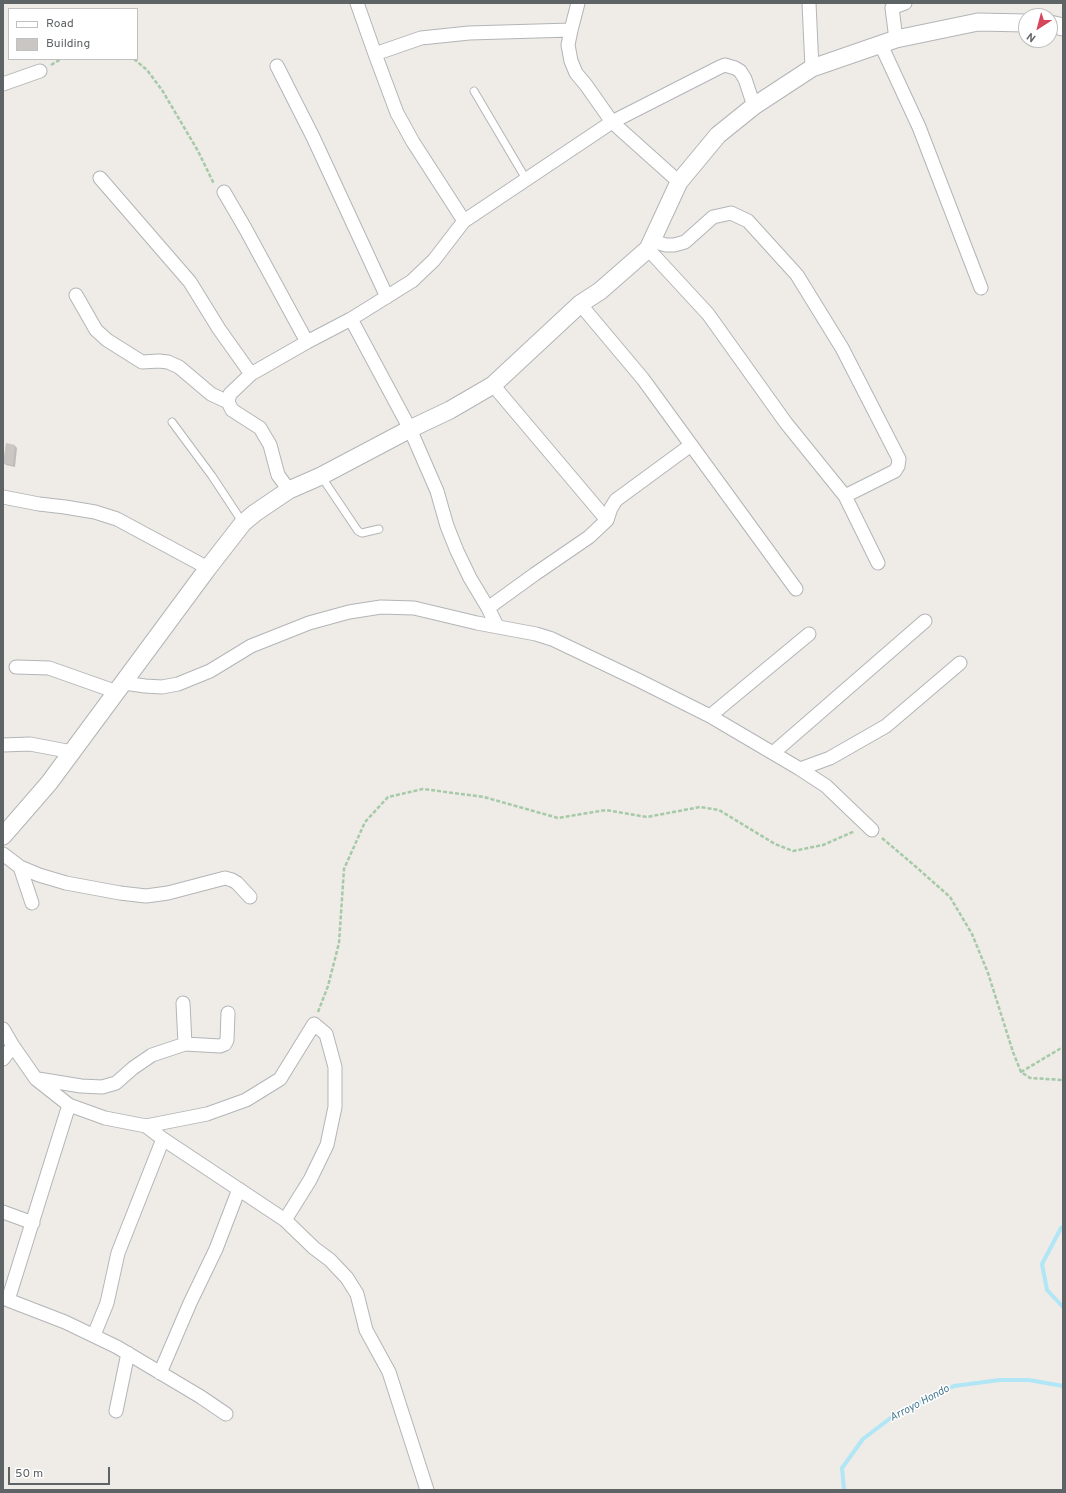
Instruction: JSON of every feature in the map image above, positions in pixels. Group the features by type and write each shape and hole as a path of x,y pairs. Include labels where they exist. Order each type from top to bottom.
{"street":[{"path":"357,3 397,113 413,142 464,221"},
{"path":"578,3 568,45 571,60 576,73 612,122 679,182"},
{"path":"809,3 812,68"},
{"path":"905,3 892,6 889,42 919,127 981,288"},
{"path":"3,836 49,784 208,568 244,523 255,513 289,490 321,476 410,429 450,410 493,385 580,304 600,292 650,245 679,182 718,135 754,106 812,68 889,42 978,22 1018,24"},
{"path":"375,54 421,38 469,33 571,30"},
{"path":"228,402 230,394 251,374 351,319 412,281 425,270 464,221 612,122 725,65 740,71 745,79 754,106"},
{"path":"277,66 313,137 386,297"},
{"path":"3,84 40,71"},
{"path":"100,178 190,282 219,329 251,374"},
{"path":"224,192 307,342"},
{"path":"650,245 674,245 685,242 713,217 731,213 748,222 797,275 842,348 899,459 898,466 895,470 845,496"},
{"path":"650,245 708,314 786,423 845,496 878,563"},
{"path":"76,295 96,330 107,340 142,362 168,362 179,367 211,394 228,402 232,410 260,428 270,445 278,475 289,490"},
{"path":"580,304 643,379 796,589"},
{"path":"351,319 410,429 437,491 447,526 457,551 470,578 497,626"},
{"path":"493,385 607,520"},
{"path":"488,608 589,537 607,520 611,508 616,500 691,445"},
{"path":"3,497 95,512 117,519 208,568"},
{"path":"16,667 49,668 120,687 162,687 178,684 210,671 251,646 309,623 349,612 381,607 414,608 477,623 536,634 552,639 710,716 800,768 826,786 872,830"},
{"path":"772,753 925,621"},
{"path":"710,716 809,634"},
{"path":"800,768 830,758 886,726 960,663"},
{"path":"3,745 30,744 72,752"},
{"path":"3,854 20,867 39,875 66,883 120,893 146,896 168,893 225,878 236,882 250,897"},
{"path":"20,867 32,903"},
{"path":"183,1003 185,1044"},
{"path":"36,1079 82,1086 102,1087 116,1083 133,1068 152,1055 185,1044 220,1046 225,1044 227,1040 228,1014"},
{"path":"3,1028 13,1046 36,1079 70,1105 105,1118 146,1126 208,1114 246,1100 280,1079 314,1024 326,1034 335,1068 335,1107 327,1145 310,1180 285,1220"},
{"path":"3,1059 13,1046"},
{"path":"70,1105 33,1223 6,1299 94,1335 128,1353 201,1397 226,1414"},
{"path":"146,1126 163,1139 285,1220 314,1248 334,1264 347,1278 357,1294 366,1330 389,1372 427,1490"},
{"path":"94,1335 107,1303 118,1253 163,1139"},
{"path":"160,1373 190,1303 216,1249 239,1189"},
{"path":"3,1212 33,1223"},
{"path":"116,1411 128,1353"}],"lane":[{"path":"474,91 526,179"},
{"path":"172,422 212,476 244,523"},
{"path":"321,476 358,531 362,533 379,529"}],"path":[{"path":"135,60 147,70 162,90 198,151 215,185 224,192"},
{"path":"314,1024 328,986 339,944 344,869 365,822 388,797 423,789 484,797 558,818 606,810 647,818 700,807 719,810 775,844 793,851 823,845 852,832 872,830 950,897 972,934 988,973 1013,1052 1021,1072 1030,1078 1063,1080"},
{"path":"1021,1072 1063,1048"}],"building":[{"path":"6,443 15,445 13,465 3,463"}],"waterway":[{"name":"Arroyo Hondo","path":"1063,1227 1061,1228 1042,1264 1047,1290 1063,1307"},
{"name":"Arroyo Hondo","path":"844,1490 842,1468 863,1439 896,1414 954,1386 1000,1380 1029,1380 1063,1386"}]}
